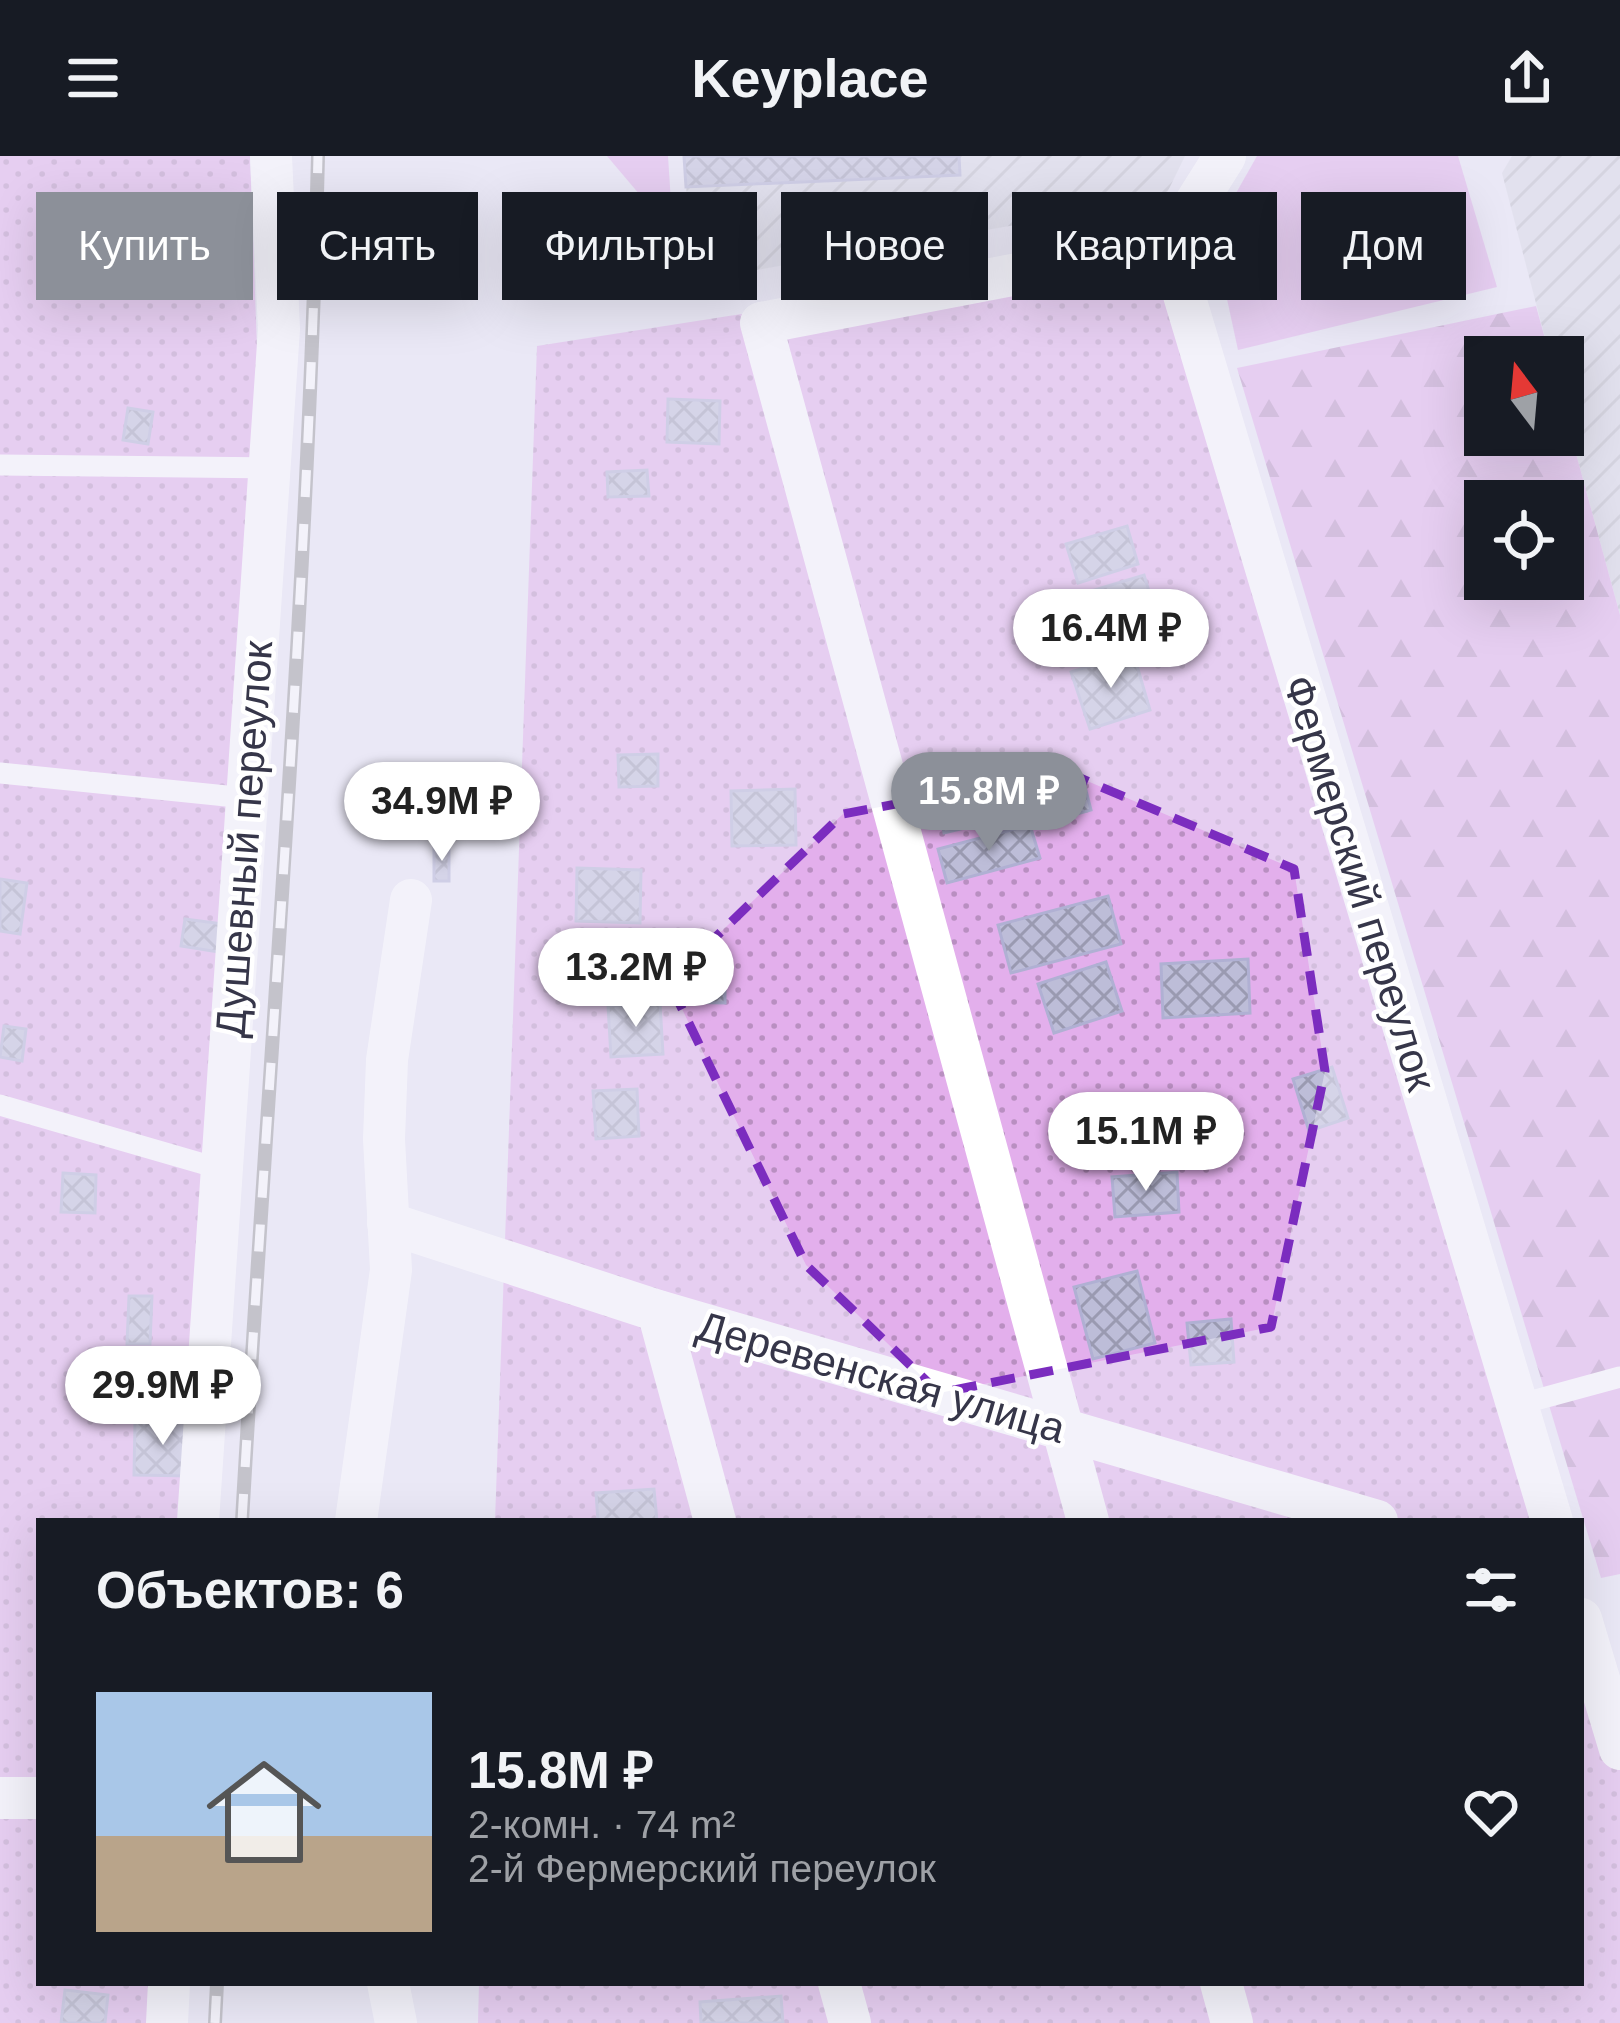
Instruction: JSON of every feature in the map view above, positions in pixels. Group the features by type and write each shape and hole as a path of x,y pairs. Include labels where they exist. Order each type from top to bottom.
{"street":[{"name":"Душевный переулок","path":"198,1518 279,329 271,156"},
{"path":"1203,192 1226,156"},
{"path":"1012,275 761,323 1087,1518"},
{"name":"Фермерский переулок","path":"1185,300 1551,1518"},
{"path":"356,1518 391,1270 384,1139 387,1060 411,900"},
{"name":"Деревенская улица","path":"388,1223 658,1312 1367,1518"},
{"path":"658,1312 714,1518"},
{"path":"1584,1629 1620,1749"},
{"path":"0,1798 36,1798"},
{"path":"167,2023 169,1986"},
{"path":"389,1986 396,2023"},
{"path":"840,1986 850,2023"},
{"path":"1222,1986 1232,2023"}],"lane":[{"path":"0,465 269,468"},
{"path":"0,773 247,798"},
{"path":"0,1105 221,1169"},
{"path":"1517,1406 1620,1378"}],"highlighted area":[{"path":"1066,772 1294,869 1325,1071 1271,1327 939,1393 806,1265 669,982 843,814"}],"shaded area":[{"path":"684,156 1185,156 1167,192 1012,192 1012,225 988,230 988,192 781,192 781,266 757,270 757,192 687,192"},
{"path":"1512,156 1620,156 1620,615 1577,456 1584,456 1584,336 1545,336 1502,173"}],"green space":[{"path":"0,156 250,156 251,192 36,192 36,300 253,300 253,238 265,568 212,1518 36,1518 36,1986 186,1986 184,2023 0,2023"},
{"path":"607,156 668,156 670,192 637,192"},
{"path":"1257,156 1458,156 1497,287 1466,295 1466,192 1301,192 1301,300 1444,300 1238,350 1227,300 1277,300 1277,192 1237,192"},
{"path":"1012,271 1012,300 1184,300 1548,1518 495,1518 537,346 830,300 988,300 988,275"},
{"path":"1536,306 1544,336 1464,336 1464,456 1577,456 1583,480 1464,480 1464,600 1584,600 1584,483 1620,615 1620,1574 1601,1578 1237,368"},
{"path":"1584,1636 1620,1757 1620,2023 478,2023 479,1986 1584,1986"}],"building":[{"path":"684,156 959,156 960,175 686,187"},
{"path":"668,399 720,401 719,444 667,442"},
{"path":"128,408 153,412 148,444 123,440"},
{"path":"647,470 649,496 608,497 607,472"},
{"path":"1127,526 1138,564 1078,583 1066,544"},
{"path":"1144,575 1156,614 1093,633 1081,594"},
{"path":"1133,652 1150,710 1090,729 1071,672"},
{"path":"658,754 658,786 619,787 618,755"},
{"path":"970,772 982,824 944,833 932,781"},
{"path":"1084,783 1091,810 1049,822 1042,794"},
{"path":"795,789 796,845 732,846 731,791"},
{"path":"1030,825 1040,858 947,883 938,849"},
{"path":"434,848 449,848 449,881 434,881"},
{"path":"577,868 641,870 640,923 576,921"},
{"path":"0,879 27,883 20,934 0,931"},
{"path":"1108,896 1121,944 1011,973 998,925"},
{"path":"185,919 223,924 219,952 181,946"},
{"path":"1248,959 1250,1013 1163,1018 1161,964"},
{"path":"1106,962 1122,1011 1054,1033 1038,984"},
{"path":"669,972 725,973 725,1003 668,1002"},
{"path":"660,1003 663,1054 611,1057 608,1006"},
{"path":"4,1026 26,1029 22,1061 0,1057"},
{"path":"1332,1067 1348,1118 1309,1131 1293,1079"},
{"path":"637,1089 639,1136 596,1139 593,1091"},
{"path":"1177,1172 1179,1212 1115,1217 1112,1177"},
{"path":"63,1173 96,1175 95,1213 61,1212"},
{"path":"1137,1271 1155,1343 1093,1359 1074,1287"},
{"path":"129,1296 152,1296 150,1344 127,1344"},
{"path":"1231,1319 1234,1362 1191,1365 1187,1323"},
{"path":"135,1420 192,1422 191,1476 134,1475"},
{"path":"654,1489 657,1518 598,1518 596,1493"},
{"path":"65,1990 108,1995 105,2023 61,2023"},
{"path":"781,1996 783,2023 701,2023 700,2002"}],"railway":[{"path":"242,1518 296,668 318,156"},
{"path":"215,2023 217,1986"}]}
